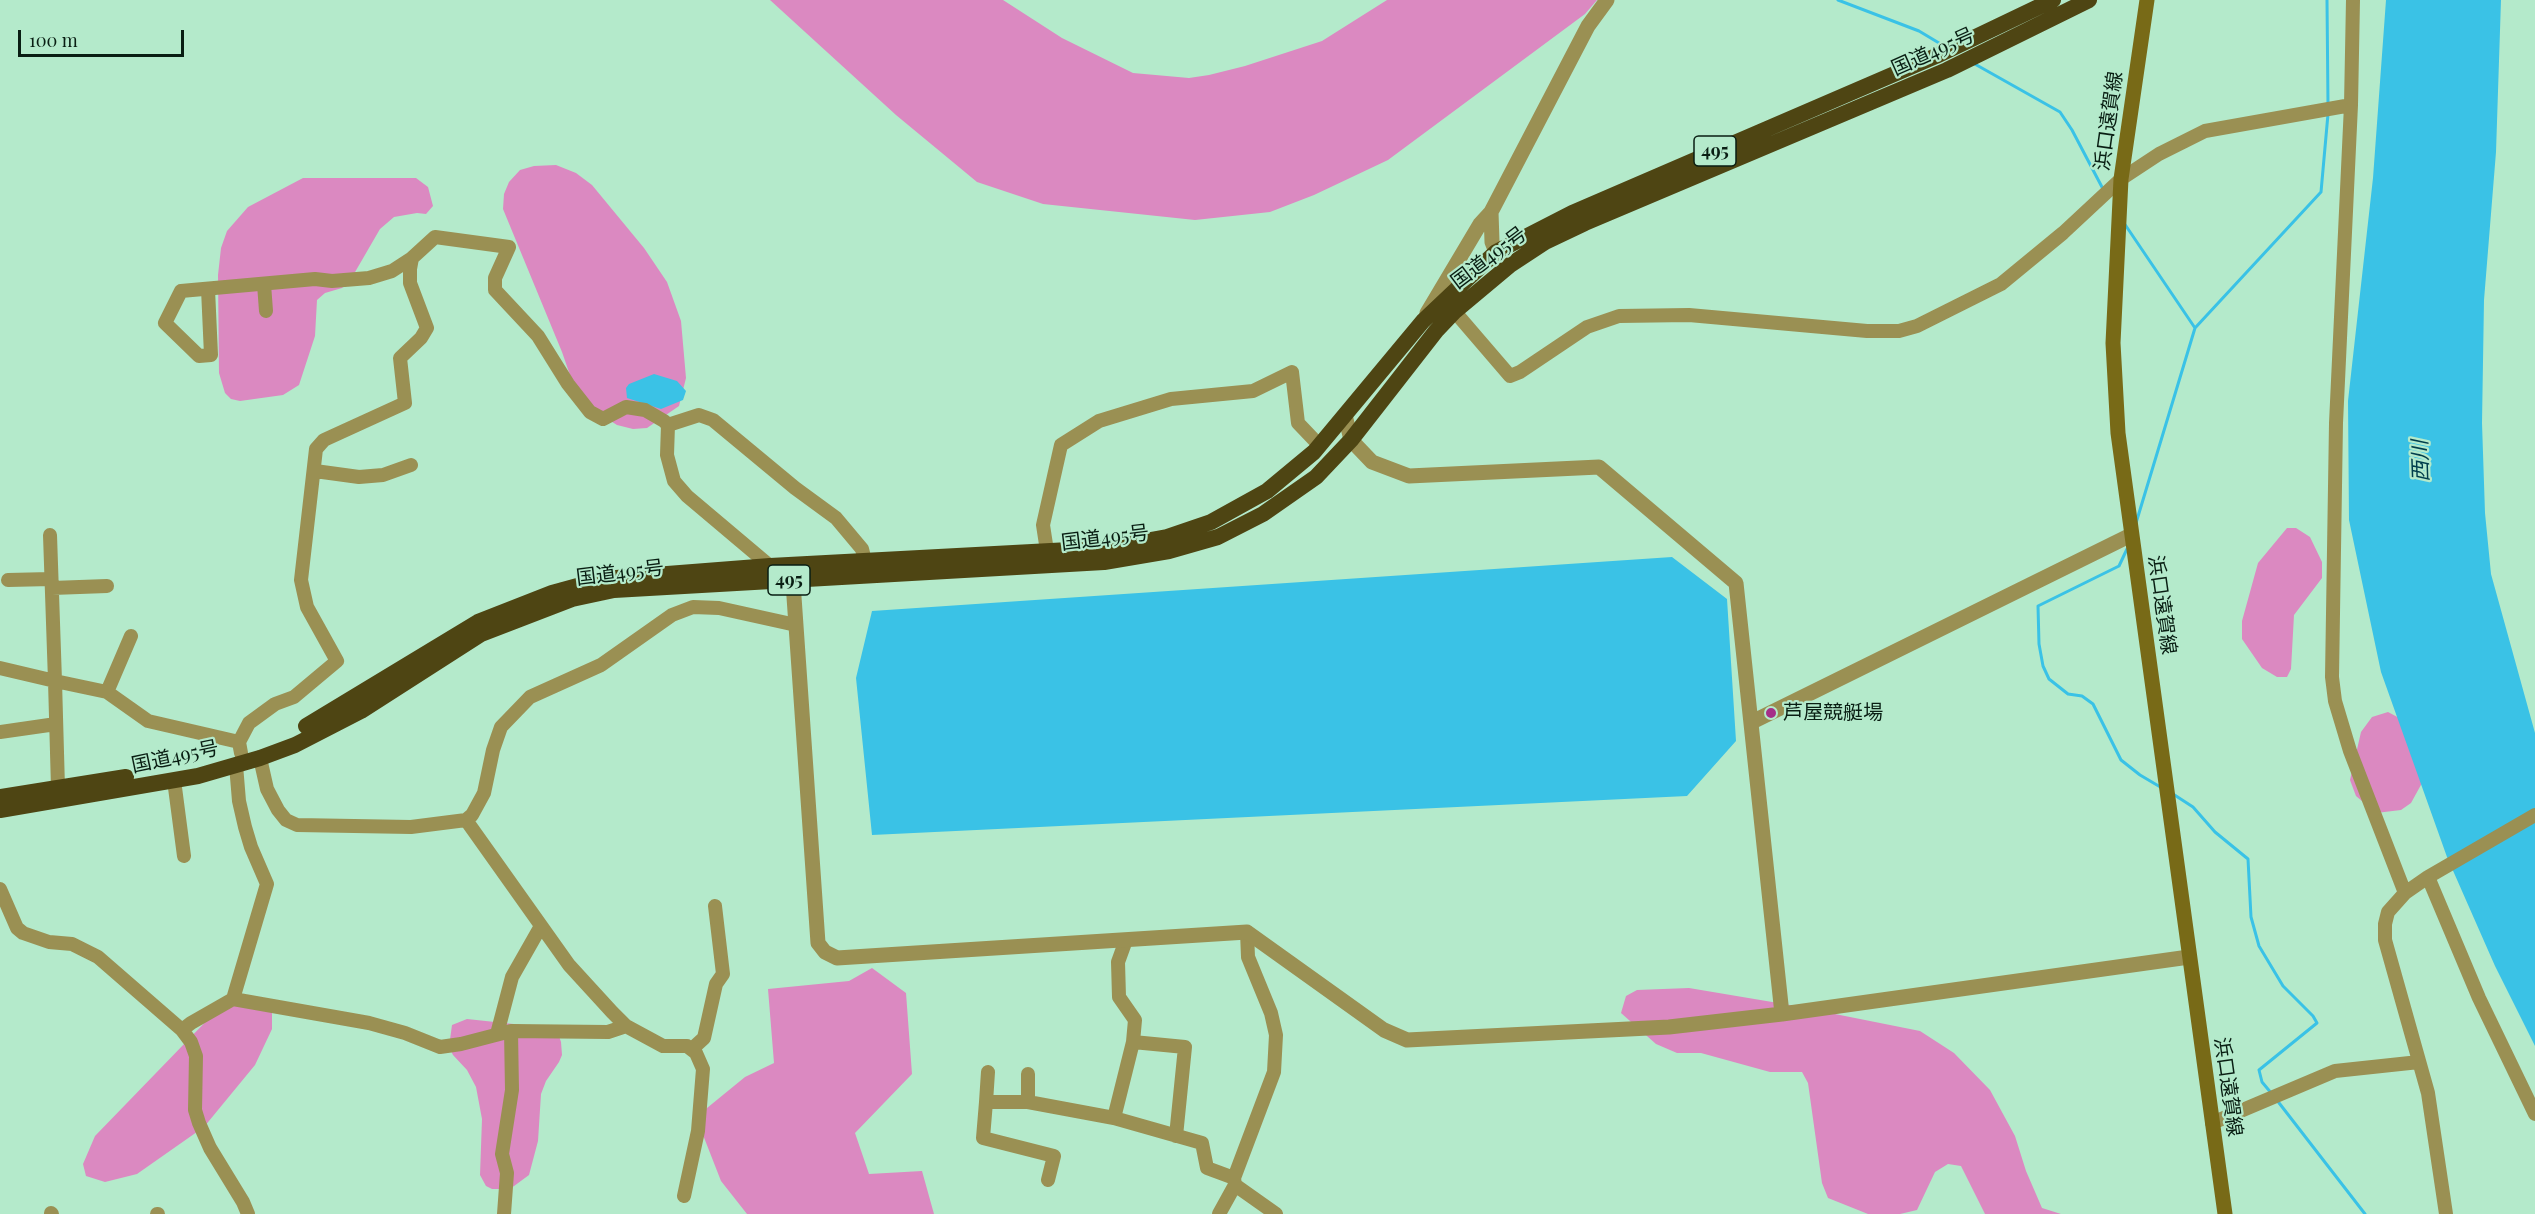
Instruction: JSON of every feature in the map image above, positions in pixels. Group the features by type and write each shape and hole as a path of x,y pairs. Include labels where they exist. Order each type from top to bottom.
{"highway":[{"name":"国道495号","path":"0,810 198,776 239,753 260,758 295,745 361,711 481,634 572,599 614,590 792,573 1104,562 1169,551 1218,537 1263,514 1316,477 1351,440 1436,331 1449,305 1496,252 1572,213 1936,56 2053,0"},
{"name":"国道495号","path":"0,797 193,766 290,735 478,622 535,599 603,579 770,566 792,573 865,561 1107,548 1167,537 1211,522 1267,491 1319,445 1423,321 1545,242 1947,70 2089,0"}],"main road":[{"name":"浜口遠賀線","path":"2148,0 2121,179 2113,343 2118,433 2225,1214"}],"street":[{"path":"1423,321 1480,224 1491,212 1588,26 1607,0"},
{"path":"2353,0 2351,105 2336,423 2332,677 2335,701 2350,751 2405,893"},
{"path":"1449,305 1510,376 1520,372 1587,327 1619,316 1689,315 1867,331 1899,331 1917,326 2001,284 2063,233 2121,179 2159,154 2205,131 2351,105"},
{"path":"1491,212 1492,242 1496,252"},
{"path":"208,289 211,355 199,356 165,323 181,291 264,284 369,278 392,271 412,258 435,237 509,247 495,278 495,290 538,336 568,384 590,412 603,419 626,407 645,410 668,425"},
{"path":"233,999 267,884 251,847 239,801 239,753 249,723 275,704 294,697 337,660 307,607 301,580 316,449 324,440 405,403 400,358 421,338 427,328 410,283 412,258"},
{"path":"264,284 266,311"},
{"path":"1047,551 1043,525 1061,445 1099,421 1171,399 1253,391 1292,372 1298,423 1319,445"},
{"path":"668,425 699,415 713,420 795,488 836,518 862,549 865,561"},
{"path":"1345,415 1351,440 1372,462 1408,476 1599,468 1736,583 1782,1014"},
{"path":"668,425 667,455 674,481 687,496 770,566"},
{"path":"315,471 359,477 382,475 411,465"},
{"path":"50,535 58,788"},
{"path":"1752,722 2131,535"},
{"path":"792,573 819,943 825,952 837,958 1246,932 1384,1030 1407,1040 1669,1027 1782,1014 2189,957"},
{"path":"8,580 107,586"},
{"path":"260,758 267,789 278,810 286,820 297,825 411,827 466,820 472,815 484,793 493,750 501,727 530,697 601,665 672,615 693,607 719,608 796,625"},
{"path":"106,692 131,636"},
{"path":"0,668 106,692 148,721 239,753"},
{"path":"0,732 56,724"},
{"path":"174,780 184,856"},
{"path":"2446,1214 2428,1093 2385,940 2388,912 2405,893 2428,876 2535,815"},
{"path":"466,820 569,965 626,1026 663,1046 687,1046 696,1053 703,1069 698,1131 684,1197"},
{"path":"2428,876 2479,998 2535,1114"},
{"path":"0,888 17,928 23,933 49,942 72,944 98,957 183,1030 196,1056 195,1110 199,1123 210,1148 248,1214"},
{"path":"692,1049 704,1038 716,984 723,974 715,906"},
{"path":"497,1034 509,984 541,926"},
{"path":"1219,1214 1235,1181 1274,1072 1276,1056 1276,1035 1271,1013 1248,957 1246,932"},
{"path":"1114,1118 1133,1042 1135,1020 1119,997 1118,962 1126,940"},
{"path":"183,1030 233,999 369,1023 405,1032 440,1047 511,1031 608,1032 626,1026"},
{"path":"504,1214 507,1173 502,1154 512,1090 511,1031"},
{"path":"1133,1042 1185,1047 1176,1136"},
{"path":"2212,1123 2335,1071 2419,1062"},
{"path":"988,1072 983,1144 1054,1156 1048,1180"},
{"path":"1028,1074 1028,1102"},
{"path":"986,1102 1028,1102 1114,1118 1202,1143 1207,1168 1235,1181 1275,1214"}],"shaded area":[{"path":"770,0 1003,0 1062,38 1133,73 1189,78 1245,66 1322,41 1387,0 1597,0 1585,14 1388,160 1314,195 1270,212 1195,220 1043,204 977,182 896,115"},
{"path":"556,165 576,173 592,185 644,248 667,282 681,321 686,378 679,406 647,428 633,429 617,425 579,401 562,352 503,209 504,194 509,182 520,170 534,166"},
{"path":"303,178 416,178 428,187 433,206 426,214 417,213 394,217 380,229 351,279 342,288 325,293 317,300 315,336 299,385 283,395 240,401 231,399 225,393 219,373 218,275 221,248 227,231 248,207"},
{"path":"2287,528 2296,528 2310,537 2322,562 2322,578 2294,615 2291,669 2287,677 2277,677 2262,668 2242,639 2242,621 2258,563"},
{"path":"2388,712 2403,720 2422,783 2411,803 2401,810 2376,813 2356,796 2350,780 2361,732 2372,717"},
{"path":"872,968 906,993 912,1074 855,1133 869,1174 922,1171 934,1214 747,1214 721,1181 696,1117 745,1077 774,1063 768,989 849,981"},
{"path":"1689,988 1920,1031 1954,1053 1990,1090 2015,1136 2026,1171 2042,1208 2061,1214 1985,1214 1961,1166 1948,1164 1935,1172 1917,1210 1900,1214 1868,1214 1828,1198 1822,1183 1808,1083 1802,1072 1770,1072 1701,1053 1677,1053 1656,1044 1621,1013 1626,996 1637,990"},
{"path":"242,1003 272,1012 272,1029 255,1065 204,1127 137,1174 105,1182 86,1176 83,1164 95,1136 216,1011"},
{"path":"467,1019 551,1028 558,1033 561,1042 562,1055 541,1094 538,1141 529,1175 510,1189 492,1189 486,1186 480,1175 482,1119 476,1087 467,1070 449,1047 452,1025"}],"water":[{"name":"西川","path":"2386,0 2501,0 2496,152 2484,300 2482,423 2485,513 2491,574 2535,733 2535,1046 2495,966 2447,857 2381,672 2349,520 2348,401 2373,178"},
{"path":"654,374 677,381 686,391 683,400 661,409 627,398 626,388 629,384"},
{"path":"1672,557 1727,599 1736,741 1687,796 872,835 856,678 872,611"}],"waterway":[{"path":"1838,0 1919,31 1944,46"},
{"path":"2327,0 2328,105"},
{"path":"1973,63 2060,112 2103,189"},
{"path":"2136,523 2195,328 2321,192 2328,114"},
{"path":"2124,223 2195,328"},
{"path":"2127,549 2119,566 2038,606 2039,644 2043,666 2049,679 2068,694 2082,696 2093,704 2121,760 2162,788"},
{"path":"2173,794 2193,807 2215,832 2248,859 2251,917 2259,946 2283,986 2317,1023 2259,1070 2262,1082 2272,1094"},
{"path":"2276,1099 2365,1214"}],"place":[{"name":"芦屋競艇場","path":"1771,713"}]}
